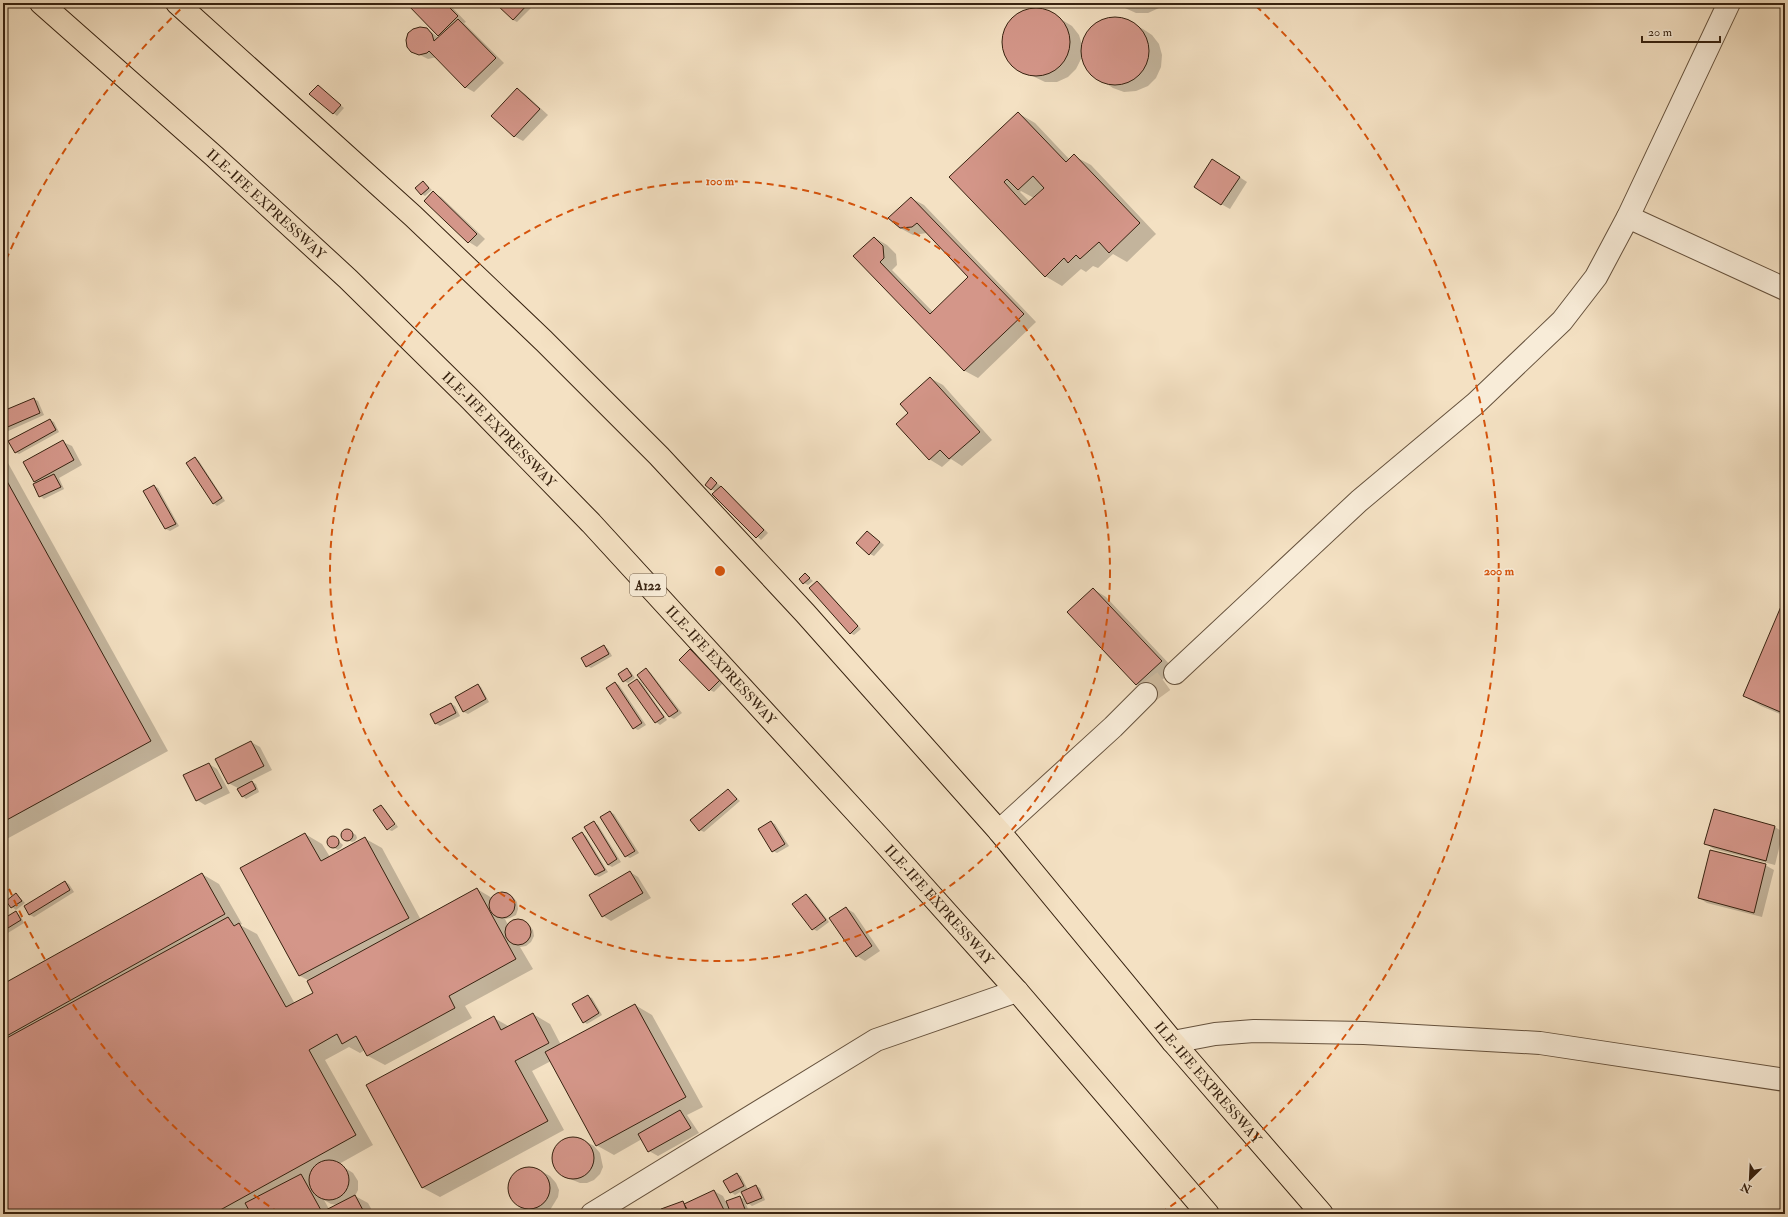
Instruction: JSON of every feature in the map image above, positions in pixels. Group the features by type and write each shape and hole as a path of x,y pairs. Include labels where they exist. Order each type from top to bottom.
{"highway":[{"name":"ILE-IFE EXPRESSWAY","path":"40,3 214,156 348,279 470,399 608,541 1017,991 1208,1214"},
{"name":"ILE-IFE EXPRESSWAY","path":"177,3 413,216 544,341 648,445 806,613 999,830 1173,1042 1322,1214"}],"street":[{"path":"1175,674 1359,501 1476,403 1562,321 1596,277 1628,217 1729,3"},
{"path":"1628,217 1785,289"},
{"path":"999,830 1113,727 1146,694"},
{"path":"592,1214 876,1040 1017,991"},
{"path":"1173,1042 1215,1034 1254,1031 1364,1033 1540,1043 1785,1080"}],"building":[{"path":"406,3 445,3 458,16 438,36"},
{"path":"499,3 528,4 513,20 497,5"},
{"path":"1113,3 1141,3 1135,6 1122,6"},
{"path":"1036,8 1049,11 1060,18 1067,29 1070,42 1067,55 1060,66 1049,73 1036,76 1023,73 1012,66 1005,55 1002,42 1005,29 1012,18 1023,11"},
{"path":"1115,17 1128,20 1139,27 1146,38 1149,51 1146,64 1139,75 1128,82 1115,85 1102,82 1091,75 1084,64 1081,51 1084,38 1091,27 1102,20"},
{"path":"458,19 496,58 465,88 429,51 419,55 411,52 407,47 406,40 408,33 413,29 420,27 427,28 432,34 434,41"},
{"path":"318,85 341,105 333,114 309,94"},
{"path":"517,88 540,109 514,137 491,116"},
{"path":"1018,112 1066,162 1074,154 1140,223 1109,253 1099,242 1080,259 1076,255 1068,263 1064,258 1045,277 949,177","holes":["1033,176 1044,188 1025,205 1004,182 1007,179 1018,190"]},
{"path":"1212,159 1240,177 1221,205 1194,187"},
{"path":"423,181 429,188 421,195 415,188"},
{"path":"433,191 477,234 468,243 424,201"},
{"path":"911,197 1024,314 964,371 853,256 874,237 883,246 884,258 880,262 930,314 968,277 917,223 912,227 900,228 888,218"},
{"path":"930,377 980,432 949,459 940,450 929,460 896,424 908,413 900,404"},
{"path":"34,398 40,413 3,429 3,411"},
{"path":"50,419 56,430 15,453 8,441"},
{"path":"63,440 74,460 34,482 23,462"},
{"path":"195,457 222,498 213,504 186,463"},
{"path":"3,474 151,741 3,822"},
{"path":"54,474 61,487 39,497 33,484"},
{"path":"711,477 717,483 711,490 705,485"},
{"path":"154,485 176,524 165,529 143,491"},
{"path":"721,486 764,530 756,538 712,494"},
{"path":"867,531 880,542 869,555 856,543"},
{"path":"805,573 810,578 803,584 799,579"},
{"path":"817,581 858,626 850,634 809,588"},
{"path":"1093,588 1162,661 1136,685 1067,612"},
{"path":"1785,597 1785,714 1743,696"},
{"path":"604,645 609,654 586,667 581,658"},
{"path":"690,649 720,680 709,691 679,660"},
{"path":"627,668 632,676 623,682 618,674"},
{"path":"646,668 678,711 669,717 637,675"},
{"path":"637,679 664,717 655,723 628,685"},
{"path":"615,682 642,723 633,729 606,688"},
{"path":"478,684 486,699 463,712 455,697"},
{"path":"451,703 456,713 435,724 430,714"},
{"path":"251,741 264,766 228,784 215,759"},
{"path":"209,763 222,788 196,801 183,775"},
{"path":"252,781 256,789 242,797 237,789"},
{"path":"728,789 737,799 699,831 690,820"},
{"path":"381,805 395,824 387,830 373,810"},
{"path":"1714,809 1775,826 1766,861 1704,844"},
{"path":"610,811 635,851 625,857 600,817"},
{"path":"594,821 617,859 608,865 584,827"},
{"path":"771,821 785,844 772,852 758,829"},
{"path":"347,829 351,831 353,835 351,839 347,841 343,839 341,835 343,831"},
{"path":"582,832 605,870 595,875 572,838"},
{"path":"305,833 321,861 365,837 409,918 299,976 240,868"},
{"path":"333,836 337,838 339,842 337,846 333,848 329,846 327,842 329,838"},
{"path":"1710,850 1766,864 1754,913 1698,898"},
{"path":"630,871 643,893 602,917 589,895"},
{"path":"202,873 225,914 3,1038 3,984"},
{"path":"65,881 70,890 29,915 24,906"},
{"path":"477,888 516,959 449,996 455,1008 367,1056 356,1036 342,1044 337,1034 309,1050 356,1135 213,1214 3,1214 3,1040 228,917 234,926 239,923 286,1007 313,993 307,981"},
{"path":"502,892 511,896 515,905 511,914 502,918 493,914 489,905 493,896"},
{"path":"16,893 22,901 11,908 6,901"},
{"path":"806,894 826,920 812,930 792,904"},
{"path":"846,907 872,946 856,957 829,918"},
{"path":"16,911 21,920 3,931 3,919"},
{"path":"518,919 527,923 531,932 527,941 518,945 509,941 505,932 509,923"},
{"path":"588,995 599,1013 583,1023 572,1004"},
{"path":"635,1004 686,1097 596,1146 545,1052"},
{"path":"533,1013 549,1043 515,1061 548,1121 422,1188 366,1085 494,1016 501,1030"},
{"path":"680,1110 691,1128 648,1152 638,1134"},
{"path":"569,1137 577,1137 585,1140 591,1146 594,1158 591,1170 585,1176 577,1179 569,1179 561,1176 555,1170 552,1162 552,1154 555,1146 561,1140"},
{"path":"333,1160 340,1163 346,1169 349,1180 348,1188 340,1197 333,1200 325,1200 318,1197 310,1188 309,1176 312,1169 321,1161"},
{"path":"525,1167 533,1167 541,1170 547,1176 550,1188 547,1200 541,1206 533,1209 525,1209 517,1206 511,1200 508,1192 508,1184 511,1176 517,1170"},
{"path":"737,1173 744,1186 730,1193 723,1181"},
{"path":"301,1174 322,1212 355,1195 365,1214 251,1214 245,1203"},
{"path":"756,1185 762,1198 747,1204 741,1192"},
{"path":"714,1190 726,1214 690,1214 684,1204"},
{"path":"740,1196 746,1212 731,1214 726,1201"},
{"path":"683,1201 688,1214 662,1214 661,1209"}],"tunnel":[{"path":"1146,694 1175,673"}]}
